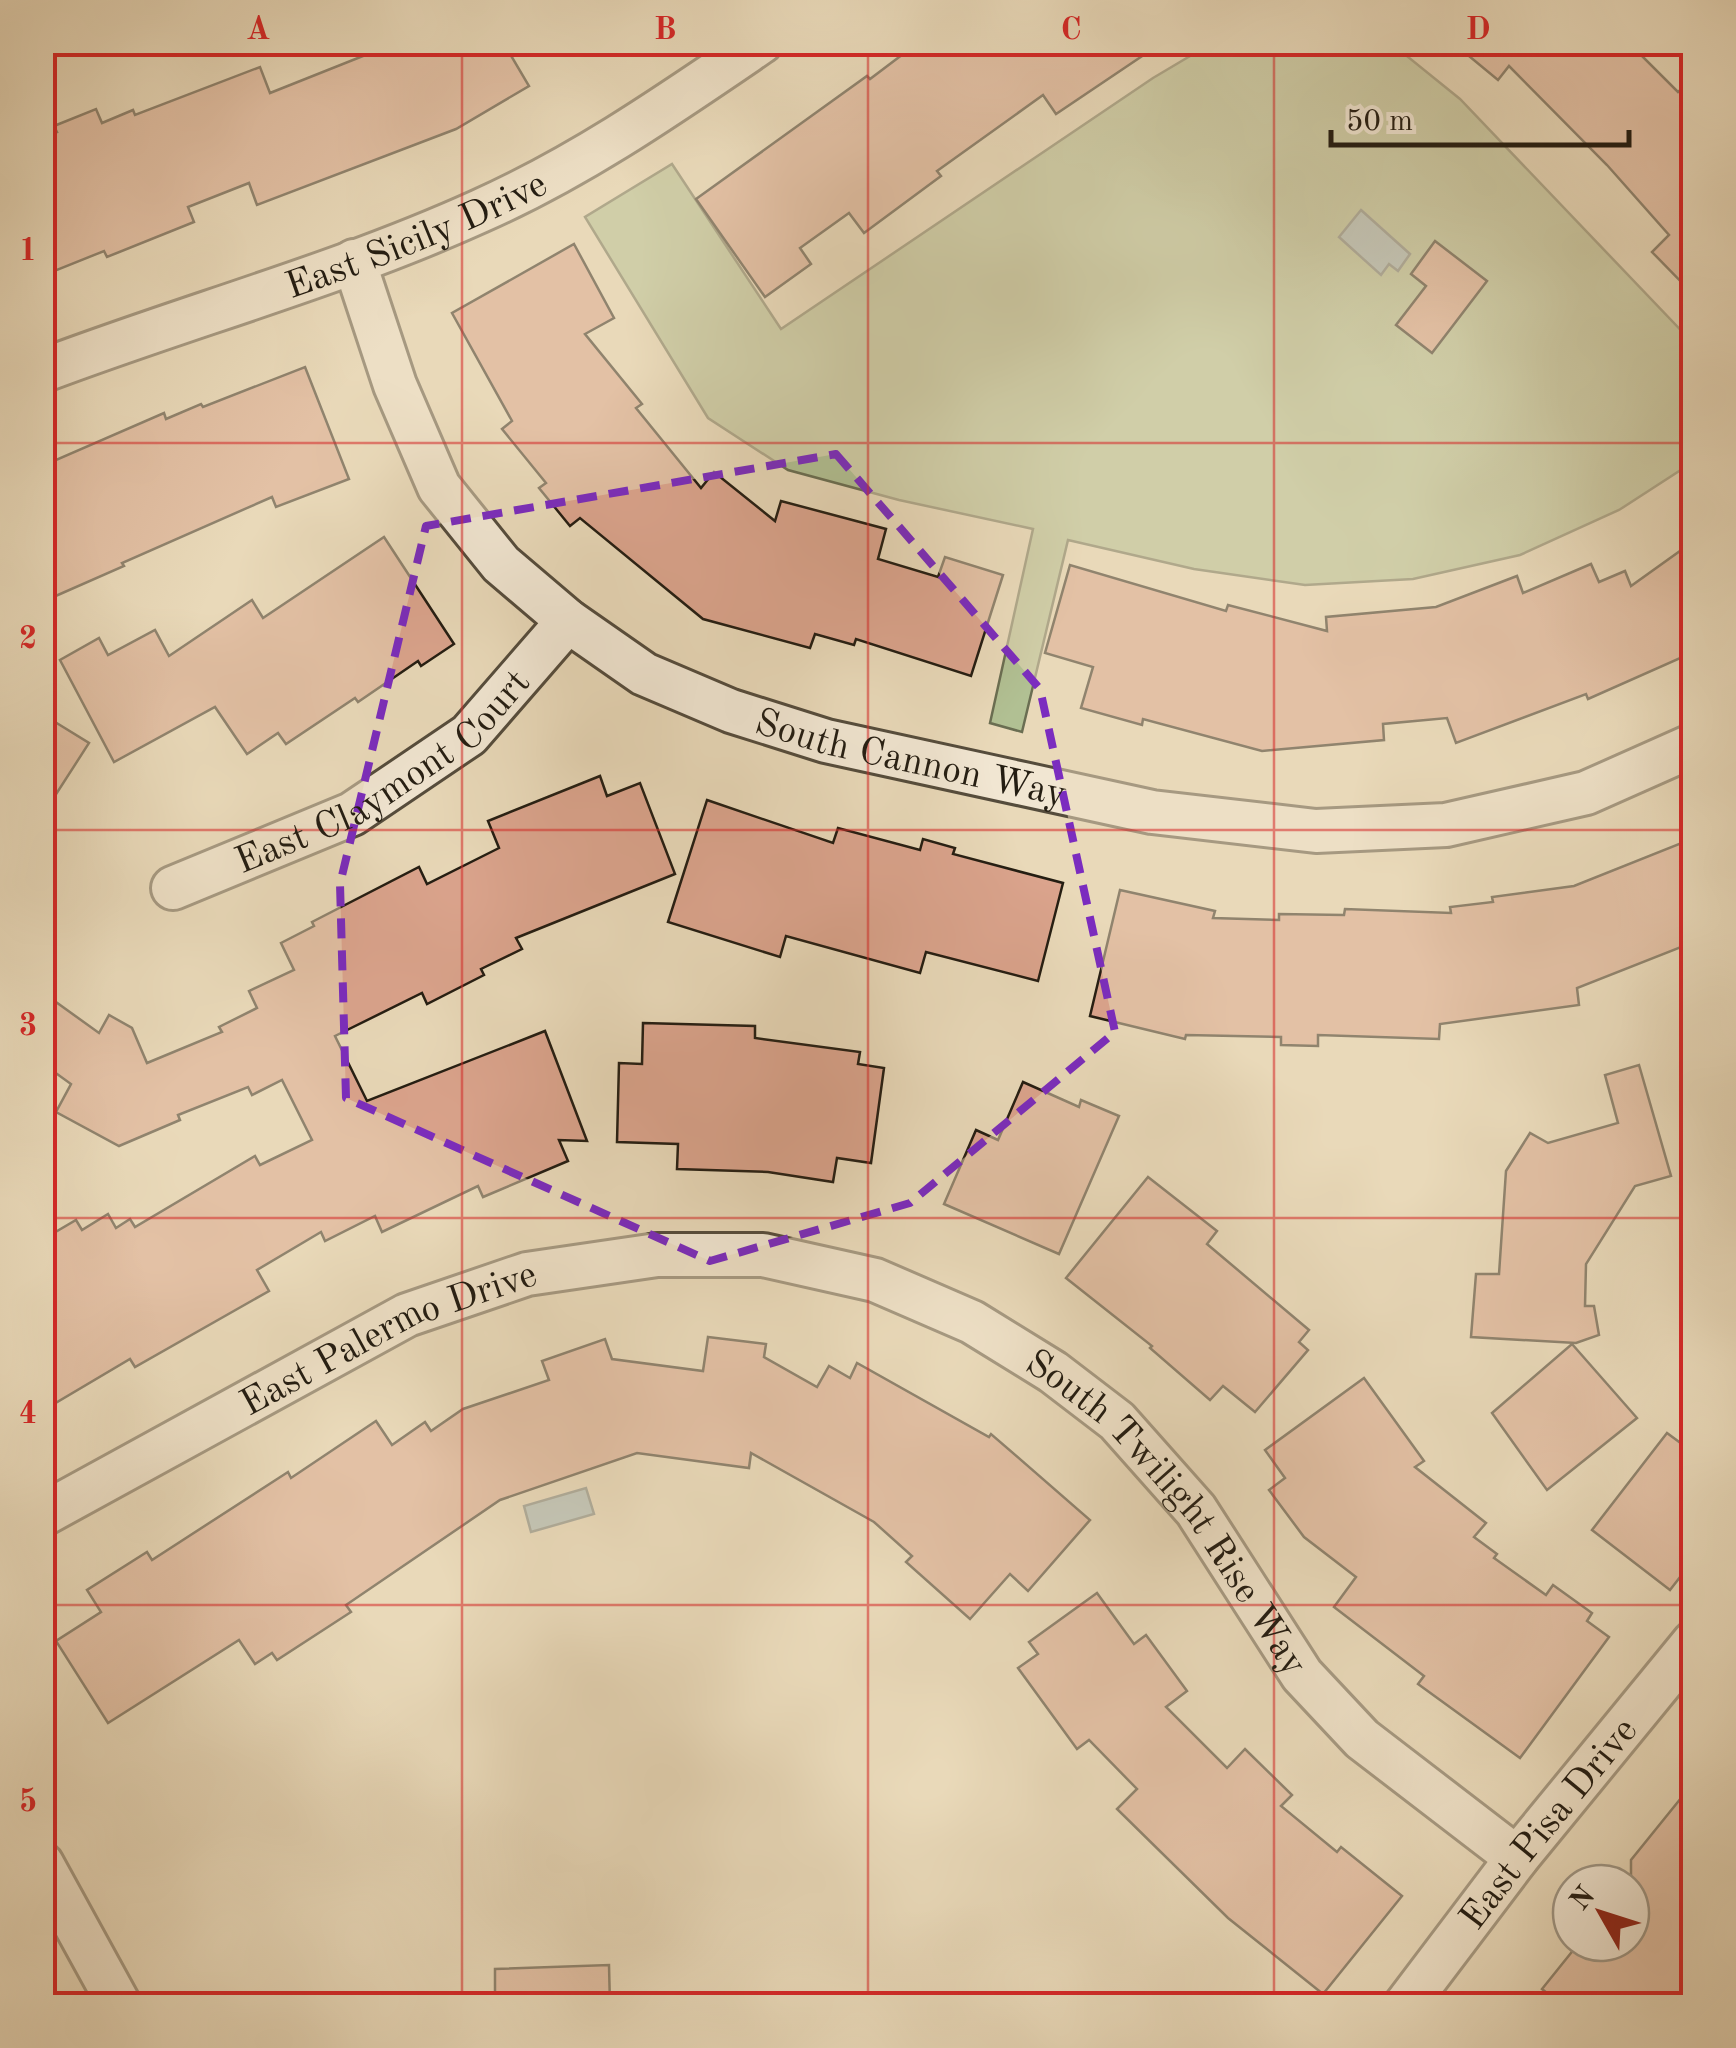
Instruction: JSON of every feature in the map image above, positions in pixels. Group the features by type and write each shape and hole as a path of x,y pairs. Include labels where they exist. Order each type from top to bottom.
{"street":[{"name":"East Sicily Drive","path":"42,371 354,261 480,212 588,157 762,42"},
{"name":"South Cannon Way","path":"354,261 395,385 438,487 501,564 568,621 644,674 732,711 826,741 1152,812 1298,829 1446,826 1586,793 1694,745"},
{"name":"East Claymont Court","path":"173,888 352,814 469,735 568,621"},
{"name":"East Palermo Drive","path":"42,1515 407,1316 527,1274 657,1256 764,1255"},
{"name":"South Twilight Rise Way","path":"764,1255 875,1280 972,1322 1053,1372 1117,1421 1196,1510 1302,1675 1362,1739 1518,1858"},
{"name":"East Pisa Drive","path":"1406,2006 1518,1858 1694,1642"},
{"path":"42,1864 120,2006"}],"highlighted area":[{"path":"836,454 1040,689 1115,1032 910,1203 710,1261 346,1098 340,884 426,526"}],"green space":[{"path":"1212,43 1373,43 1402,52 1460,99 1693,343 1693,462 1619,510 1520,555 1413,579 1305,585 1194,569 1068,540 1022,732 990,723 1033,529 899,500 788,470 708,418 585,217 672,164 781,329 1153,78"}],"water":[{"path":"1361,210 1410,254 1398,271 1389,264 1381,275 1339,237"},
{"path":"586,1488 594,1514 531,1532 524,1506"}],"building":[{"path":"398,42 503,42 529,86 456,129 257,205 249,183 188,207 194,222 107,257 104,251 42,276 42,138 57,132 54,126 96,109 102,123 133,110 135,115 260,67 270,93"},
{"path":"919,42 1163,42 1056,114 1043,95 937,171 941,176 864,233 849,213 800,248 811,264 765,297 696,199"},
{"path":"1452,42 1628,42 1678,92 1694,78 1694,295 1652,252 1669,235 1607,165 1509,66 1498,80"},
{"path":"1435,241 1487,281 1432,353 1396,325 1426,286 1411,274"},
{"path":"574,244 614,318 585,334 642,404 636,408 701,488 714,472 775,521 781,501 886,529 878,559 938,577 945,557 1003,575 971,676 856,639 854,645 815,634 810,648 703,619 580,518 570,526 539,488 546,483 502,429 512,421 452,313"},
{"path":"305,367 349,479 276,507 272,497 42,602 42,466 164,413 166,419 201,404 203,407"},
{"path":"384,537 454,644 421,666 418,661 358,702 355,698 286,744 278,733 247,754 215,707 114,762 60,660 99,638 108,655 155,630 169,656 252,600 263,618"},
{"path":"1694,541 1694,652 1588,699 1586,694 1456,743 1447,718 1383,724 1384,740 1262,751 1143,719 1142,725 1081,708 1093,667 1045,653 1070,565 1226,611 1228,605 1327,631 1326,617 1436,607 1517,576 1523,593 1591,564 1599,582 1625,571 1631,586"},
{"path":"42,714 89,743 42,816"},
{"path":"600,776 607,796 640,783 675,874 516,938 522,949 481,969 484,975 427,1004 422,993 335,1036 367,1101 545,1031 587,1141 559,1140 568,1161 483,1197 478,1186 382,1232 375,1216 325,1241 321,1232 257,1270 269,1291 135,1367 130,1359 42,1411 42,1240 76,1220 82,1230 108,1214 116,1228 130,1219 135,1227 255,1156 260,1165 312,1140 282,1080 252,1095 248,1087 178,1115 180,1120 119,1146 56,1112 71,1084 42,1063 42,992 99,1033 109,1015 132,1028 147,1063 222,1032 219,1027 257,1008 249,991 294,970 281,943 314,926 312,922 419,867 427,884 499,848 488,821"},
{"path":"707,800 833,843 838,828 920,850 923,839 955,848 953,854 1063,883 1038,981 926,952 920,973 786,936 780,957 668,922"},
{"path":"1694,838 1694,942 1577,988 1579,1005 1440,1024 1439,1039 1318,1035 1318,1046 1281,1045 1281,1037 1186,1035 1185,1039 1090,1016 1120,890 1215,911 1213,918 1279,920 1279,914 1344,915 1345,909 1451,913 1450,907 1493,902 1492,897 1574,886"},
{"path":"643,1023 755,1026 755,1038 860,1052 858,1064 884,1068 871,1163 837,1158 833,1182 768,1172 677,1169 678,1144 617,1142 619,1063 642,1064"},
{"path":"1639,1065 1671,1176 1635,1186 1586,1264 1585,1306 1594,1306 1599,1335 1576,1343 1471,1337 1476,1274 1499,1274 1506,1171 1530,1133 1548,1143 1618,1123 1605,1075"},
{"path":"1023,1082 1079,1107 1081,1100 1119,1116 1059,1254 944,1204 976,1130 998,1140"},
{"path":"1148,1177 1217,1231 1207,1244 1309,1330 1299,1342 1308,1350 1255,1412 1223,1386 1210,1400 1152,1346 1066,1278"},
{"path":"708,1337 766,1344 764,1357 817,1387 829,1366 850,1378 857,1363 989,1437 991,1434 1090,1520 1028,1591 1010,1574 970,1619 906,1562 912,1556 874,1522 751,1453 749,1468 637,1453 500,1500 346,1605 351,1612 277,1660 272,1653 255,1664 239,1640 108,1723 56,1641 101,1612 87,1590 147,1552 152,1560 288,1472 291,1478 376,1421 392,1445 425,1422 431,1431 463,1409 549,1380 542,1361 605,1339 612,1359 703,1371"},
{"path":"1572,1344 1637,1418 1547,1490 1492,1413"},
{"path":"1364,1378 1424,1461 1415,1467 1486,1523 1474,1537 1497,1554 1494,1558 1546,1595 1553,1585 1592,1613 1587,1621 1609,1637 1520,1758 1418,1684 1424,1676 1334,1607 1356,1577 1304,1537 1269,1490 1285,1478 1265,1450"},
{"path":"1667,1433 1694,1453 1694,1559 1670,1590 1592,1530"},
{"path":"1097,1593 1134,1644 1146,1635 1187,1691 1166,1707 1227,1768 1245,1749 1292,1795 1281,1806 1337,1852 1341,1847 1402,1896 1323,1994 1228,1918 1117,1809 1137,1789 1089,1740 1077,1749 1018,1668 1038,1654 1029,1642"},
{"path":"1694,1782 1694,2006 1563,2006 1542,1989 1563,1963 1651,1963 1651,1863 1631,1860"},
{"path":"609,1965 610,2006 495,2006 495,1969"}]}
